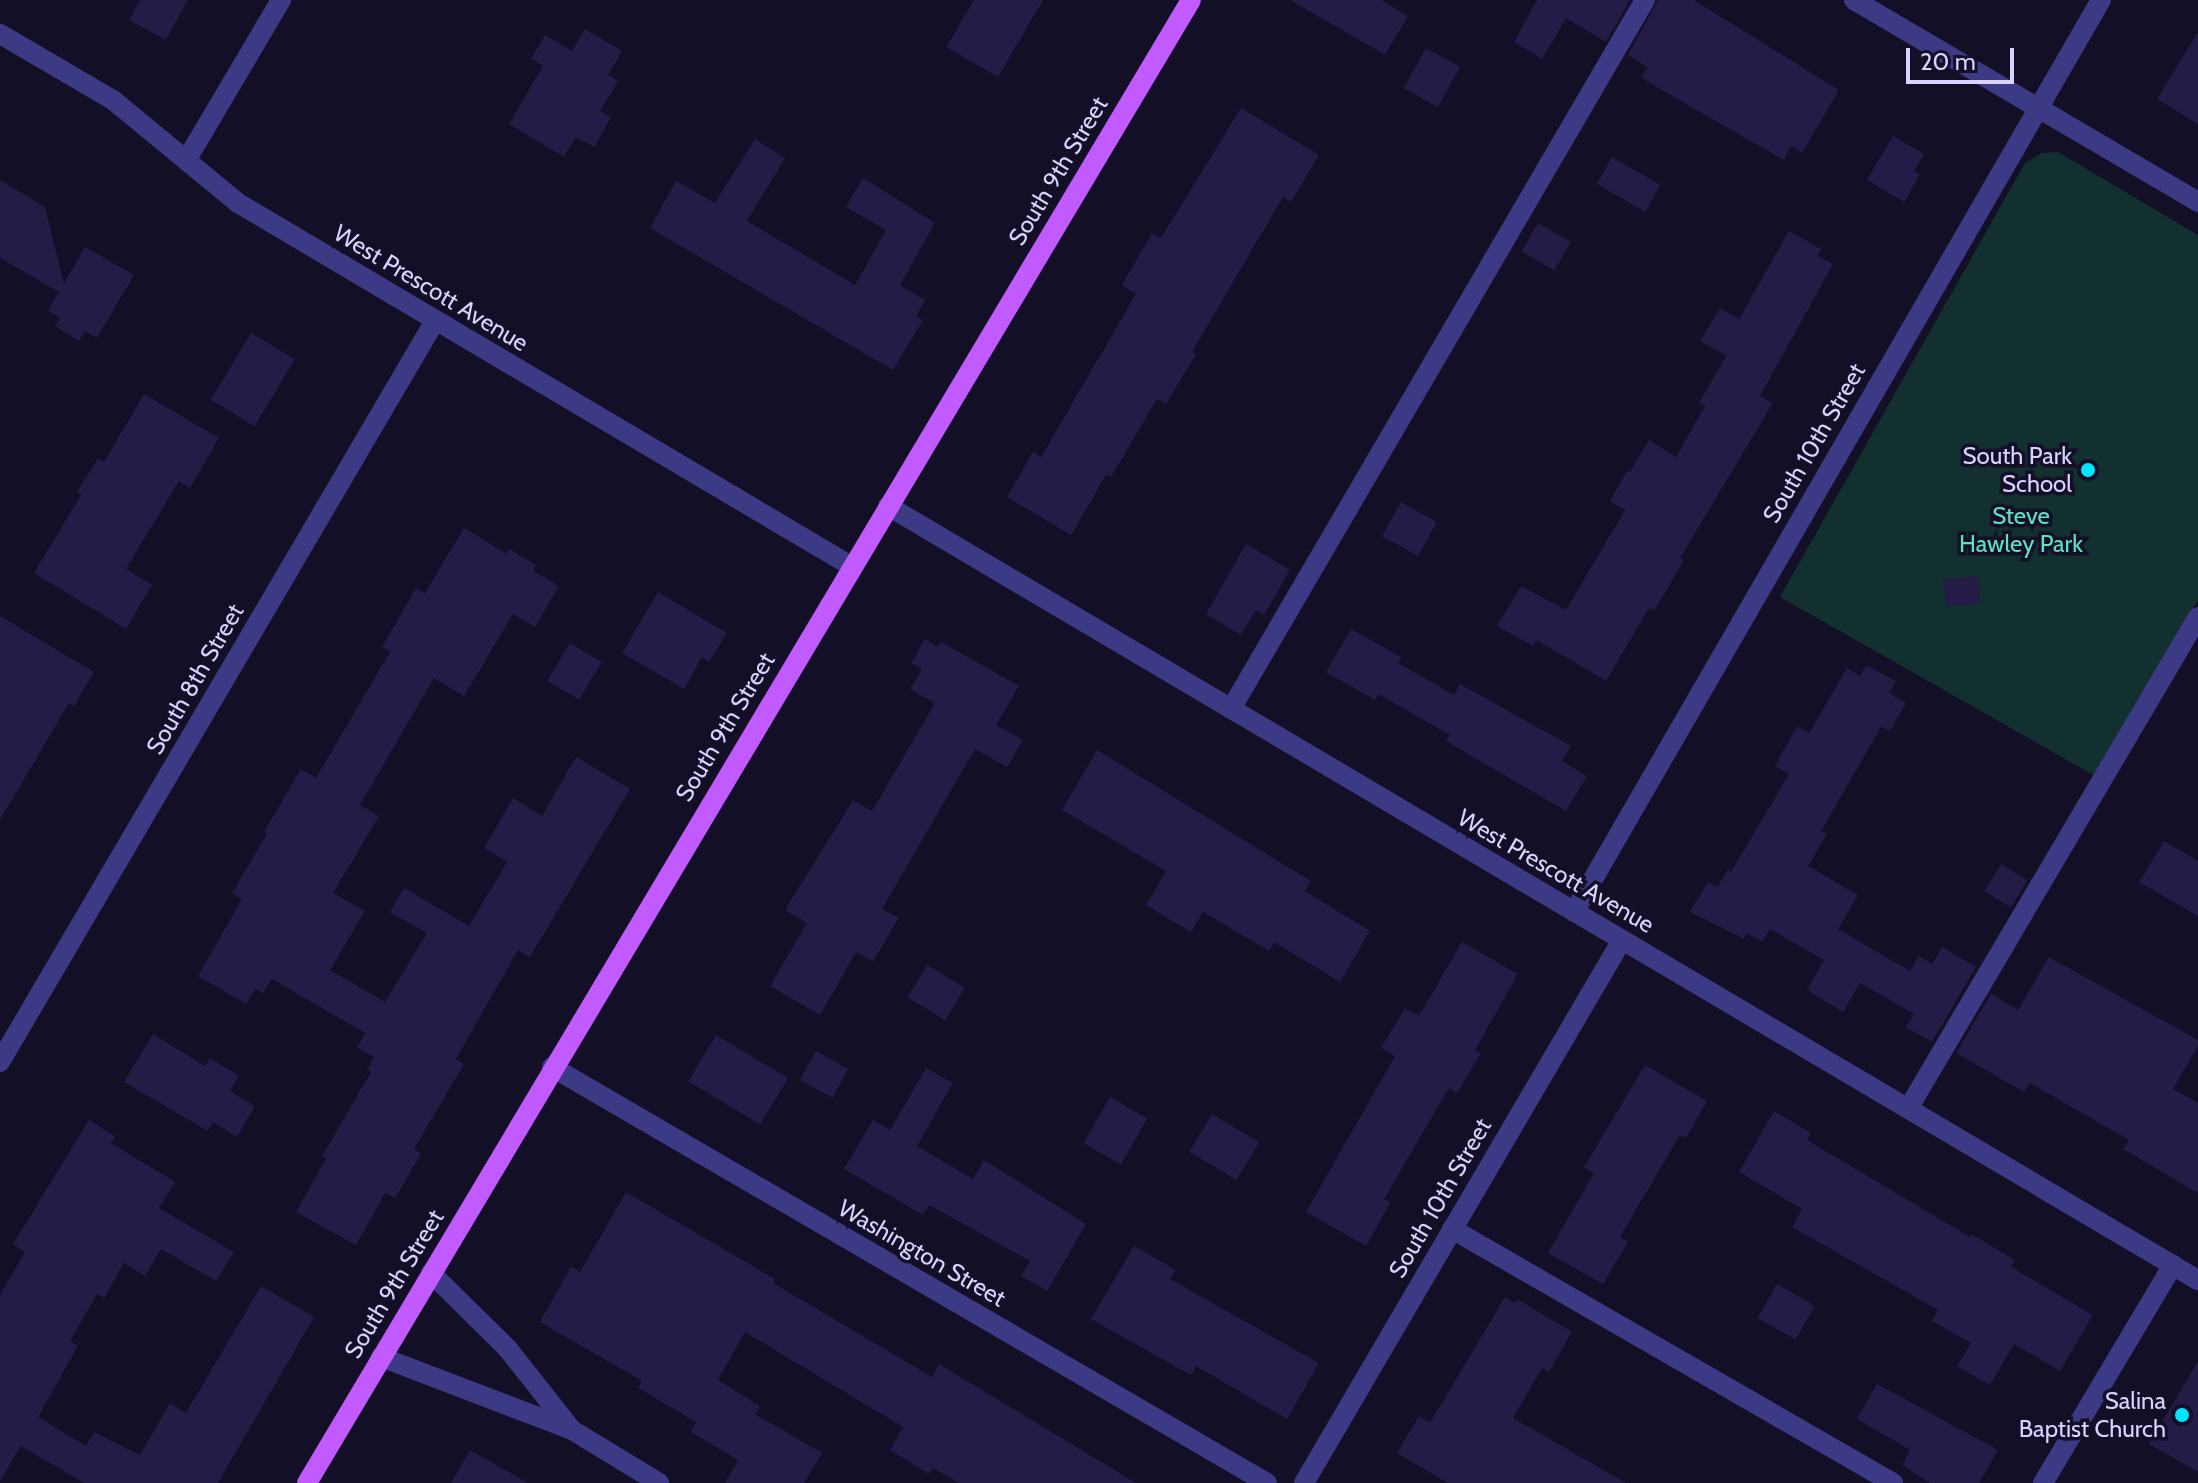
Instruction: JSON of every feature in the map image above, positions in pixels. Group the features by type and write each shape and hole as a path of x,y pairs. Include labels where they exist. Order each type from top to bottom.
{"main road":[{"name":"South 9th Street","path":"307,1483 552,1067 1191,0"}],"street":[{"path":"187,159 281,0"},
{"path":"1231,709 1645,0"},
{"path":"1854,0 2198,202"},
{"name":"South 10th Street","path":"1574,912 2101,0"},
{"name":"West Prescott Avenue","path":"0,34 113,100 238,203 851,566"},
{"name":"South 8th Street","path":"0,1062 435,321"},
{"name":"West Prescott Avenue","path":"888,506 2198,1280"},
{"path":"1908,1109 2198,617"},
{"name":"South 10th Street","path":"1304,1483 1622,940"},
{"name":"Washington Street","path":"552,1067 1267,1483"},
{"path":"1452,1229 1893,1483"},
{"path":"2043,1483 2173,1265"},
{"path":"431,1273 508,1349 572,1430"},
{"path":"381,1357 572,1430 659,1483"}],"green space":[{"name":"Steve Hawley Park","path":"2058,152 2198,235 2198,601 2095,776 1780,597 2025,163 2042,153"}],"building":[{"path":"140,0 188,0 166,40 129,20"},
{"path":"974,0 1043,0 998,77 946,47"},
{"path":"1290,0 1381,0 1408,16 1385,55"},
{"path":"1537,0 1630,0 1606,42 1566,18 1542,59 1514,42"},
{"path":"1658,0 1694,0 1839,90 1802,153 1791,146 1784,160 1641,78 1647,67 1628,55"},
{"path":"585,29 622,51 608,75 618,81 600,111 611,118 594,147 576,137 564,157 509,124 543,66 531,59 545,35 572,51"},
{"path":"2198,32 2198,124 2157,99"},
{"path":"1426,48 1460,67 1438,107 1404,88"},
{"path":"1241,108 1319,155 1291,202 1283,197 1192,352 1196,354 1166,404 1157,399 1111,477 1106,475 1071,535 1007,497 1033,452 1041,457 1136,294 1122,285 1152,233 1161,238"},
{"path":"1893,136 1924,154 1914,171 1920,174 1904,202 1867,180"},
{"path":"755,139 785,158 747,221 855,285 886,230 846,207 863,178 935,223 900,285 925,300 916,316 923,320 893,370 650,228 676,181 715,203"},
{"path":"1612,157 1660,185 1645,212 1596,184"},
{"path":"0,180 45,207 64,284 85,247 134,275 97,338 85,331 79,341 55,326 60,318 48,310 59,292 0,258"},
{"path":"1538,223 1571,242 1554,271 1522,252"},
{"path":"1789,231 1821,249 1817,256 1833,264 1760,396 1773,403 1680,558 1684,560 1654,611 1649,608 1606,681 1537,640 1533,646 1497,626 1521,586 1566,610 1625,510 1610,501 1627,471 1630,472 1649,440 1676,457 1705,406 1699,403 1726,356 1700,341 1720,308 1739,319"},
{"path":"251,333 295,359 255,426 211,400"},
{"path":"144,394 219,438 190,488 179,481 126,569 152,585 126,629 34,573 81,495 77,492 98,458 104,462"},
{"path":"1401,502 1437,522 1418,556 1382,536"},
{"path":"464,528 507,554 509,549 536,565 533,571 559,586 535,627 513,614 464,696 434,678 360,805 379,816 333,893 365,911 330,970 385,1002 427,933 390,912 404,888 469,926 507,862 484,848 513,798 542,816 576,757 630,789 530,957 518,950 456,1059 464,1064 414,1149 421,1154 395,1198 385,1193 356,1245 296,1212 326,1158 322,1156 371,1072 367,1070 374,1057 357,1047 365,1033 272,979 263,993 255,989 246,1004 198,976 242,899 232,893 301,769 316,778 390,652 382,647 416,588 425,593"},
{"path":"1246,544 1290,570 1264,615 1256,610 1241,635 1206,614"},
{"path":"1978,576 1981,603 1946,607 1943,580"},
{"path":"658,592 727,633 709,662 702,657 684,689 622,653"},
{"path":"0,616 94,672 74,706 69,703 0,820"},
{"path":"1351,629 1401,657 1398,663 1454,695 1460,684 1571,746 1562,761 1587,776 1566,811 1446,741 1450,735 1378,694 1375,700 1326,672"},
{"path":"925,639 938,647 941,642 1019,686 996,725 1023,740 1007,767 975,749 882,909 899,918 873,961 856,952 820,1015 770,986 807,923 785,910 853,800 872,811 935,703 910,689 922,669 911,663"},
{"path":"570,643 602,662 579,700 547,681"},
{"path":"1866,665 1896,681 1889,693 1906,703 1890,731 1881,727 1821,831 1827,834 1808,866 1858,895 1838,929 1910,971 1919,956 1932,964 1942,947 1976,967 1932,1042 1906,1027 1914,1014 1860,983 1843,1012 1807,990 1824,960 1770,929 1762,942 1747,933 1744,939 1690,912 1708,882 1717,887 1728,870 1731,872 1789,774 1775,766 1797,726 1809,733 1847,668 1860,676"},
{"path":"1097,750 1311,881 1305,891 1370,931 1340,982 1274,942 1269,951 1203,912 1191,932 1146,905 1166,871 1062,810"},
{"path":"2164,841 2198,861 2198,916 2139,882"},
{"path":"2001,864 2028,880 2011,907 1985,891"},
{"path":"1462,942 1518,974 1475,1050 1481,1053 1457,1093 1449,1088 1384,1199 1391,1202 1366,1246 1306,1212 1395,1056 1381,1048 1405,1008 1419,1016"},
{"path":"2049,957 2198,1040 2198,1046 2173,1089 2198,1103 2198,1193 2123,1149 2129,1140 2030,1083 2024,1092 1956,1053 1991,994 2018,1010"},
{"path":"927,965 965,988 945,1020 907,998"},
{"path":"153,1034 205,1066 210,1058 239,1076 230,1091 255,1106 237,1137 213,1122 208,1131 124,1082"},
{"path":"716,1035 788,1078 760,1125 688,1081"},
{"path":"816,1051 848,1069 832,1098 800,1080"},
{"path":"1645,1065 1707,1101 1686,1138 1680,1135 1620,1237 1628,1242 1603,1284 1548,1253 1594,1173 1584,1167"},
{"path":"926,1068 953,1083 917,1146 973,1179 984,1160 1086,1224 1047,1291 1021,1276 1030,1261 929,1205 923,1215 844,1169 873,1120 890,1130"},
{"path":"1110,1097 1147,1118 1121,1164 1084,1143"},
{"path":"1774,1111 1811,1133 1807,1140 1970,1237 1971,1234 2015,1260 2011,1267 2093,1315 2060,1371 2014,1344 1990,1385 1957,1366 1971,1343 1932,1321 1938,1310 1792,1227 1802,1209 1739,1172"},
{"path":"1212,1114 1259,1142 1236,1180 1189,1152"},
{"path":"89,1120 115,1136 111,1143 175,1182 159,1208 234,1252 216,1281 161,1249 145,1276 124,1263 104,1298 97,1294 70,1341 78,1346 38,1417 86,1446 94,1432 140,1455 170,1403 186,1413 261,1286 314,1317 218,1483 84,1483 21,1446 0,1481 0,1295 25,1252 13,1244"},
{"path":"626,1192 775,1279 773,1283 932,1377 939,1364 1136,1483 959,1483 933,1468 929,1474 890,1450 903,1427 745,1332 718,1380 760,1406 755,1414 822,1453 804,1483 725,1483 738,1460 691,1432 696,1422 638,1388 642,1381 540,1322 571,1267 580,1272"},
{"path":"1134,1246 1176,1270 1170,1279 1319,1363 1287,1419 1196,1366 1191,1375 1091,1319"},
{"path":"1777,1284 1815,1306 1796,1340 1758,1318"},
{"path":"1505,1297 1515,1303 1517,1299 1572,1332 1549,1372 1542,1368 1513,1418 1626,1483 1448,1483 1397,1453 1419,1416 1430,1423"},
{"name":"Salina Baptist Church","path":"2198,1361 2198,1472 2149,1444"},
{"path":"1877,1384 1998,1450 1979,1483 1930,1483 1902,1465 1910,1450 1857,1419"},
{"path":"470,1450 528,1483 451,1483"}],"place":[{"name":"South Park School","path":"2088,470"},
{"name":"Salina Baptist Church","path":"2182,1415"}]}
